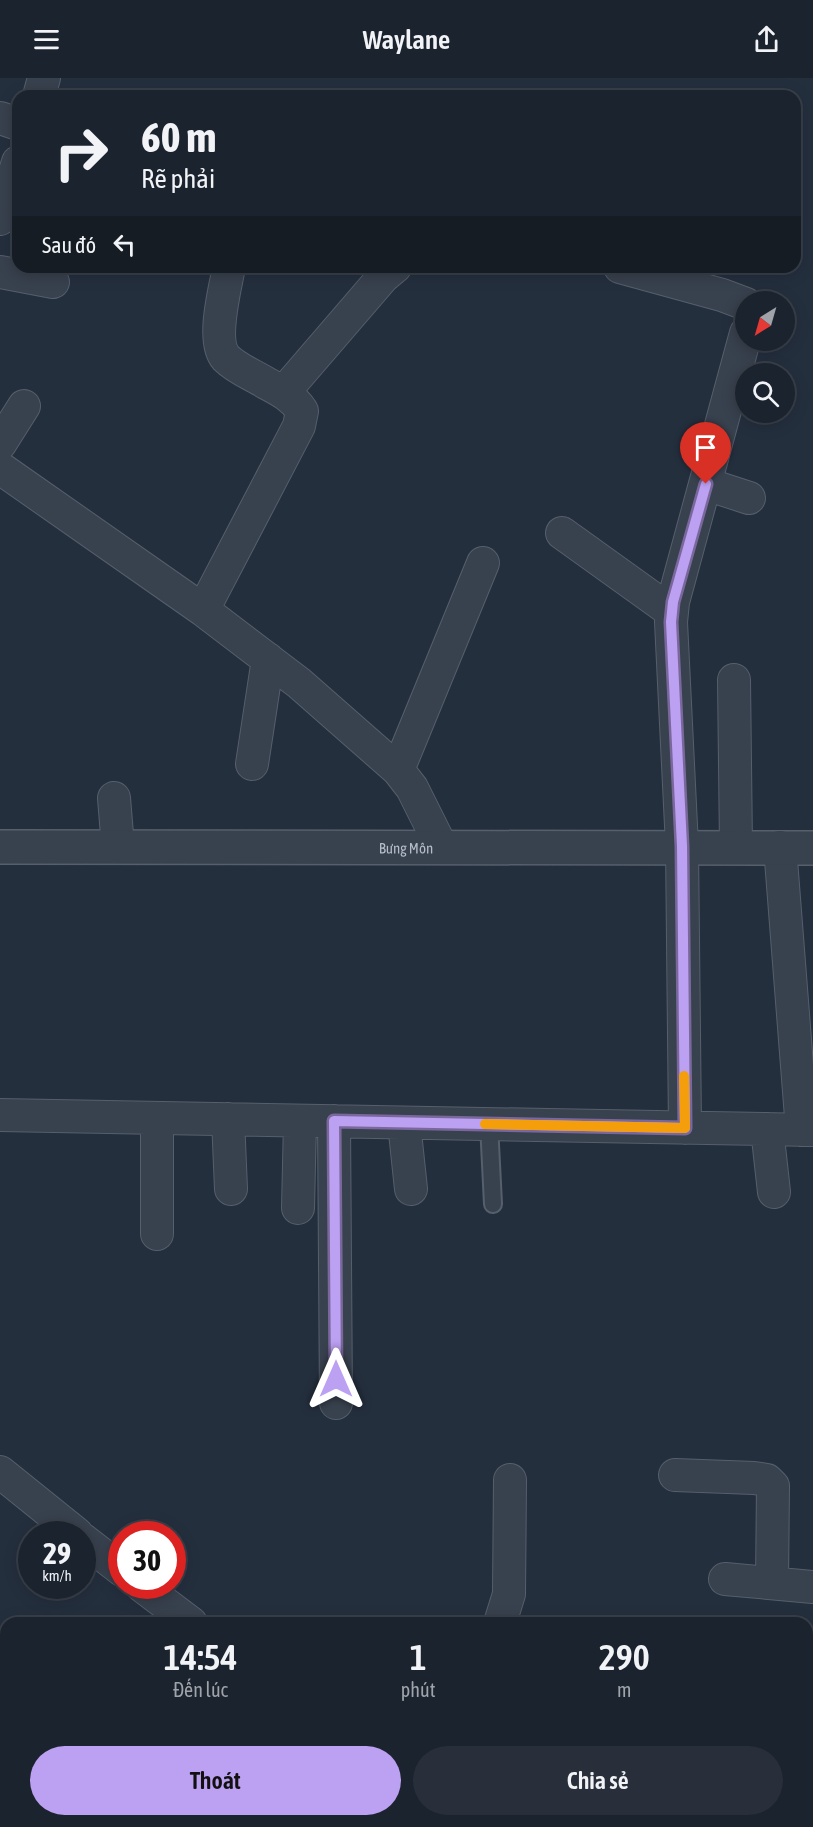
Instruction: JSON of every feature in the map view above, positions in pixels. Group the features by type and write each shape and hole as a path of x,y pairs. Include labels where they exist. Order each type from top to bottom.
{"street":[{"path":"0,272 53,282"},
{"path":"203,610 299,426 302,411 295,400 284,392 235,366 225,357 220,345 219,329 228,273"},
{"path":"284,392 388,273"},
{"path":"642,273 735,300"},
{"path":"685,1128 682,846 671,622 673,602 741,351"},
{"path":"0,444 24,406"},
{"path":"0,468 203,610 299,683 398,770 412,788 441,846"},
{"path":"706,484 750,498"},
{"path":"562,533 672,612"},
{"path":"398,770 483,563"},
{"path":"252,764 267,658"},
{"path":"734,680 736,847"},
{"path":"114,798 118,847"},
{"name":"Bưng Môn","path":"0,847 682,846 813,848"},
{"path":"0,1115 808,1130 780,847"},
{"path":"157,1118 157,1234"},
{"path":"228,1119 231,1188"},
{"path":"298,1208 300,1121"},
{"path":"334,1121 336,1403"},
{"path":"404,1123 411,1189"},
{"path":"767,1129 774,1192"},
{"path":"0,1472 61,1521"},
{"path":"675,1475 754,1478 767,1480 773,1486 772,1583"},
{"path":"502,1617 509,1594 510,1480"},
{"path":"96,1550 108,1559"},
{"path":"725,1580 813,1587"},
{"path":"159,1599 183,1617"}],"lane":[{"path":"489,1124 493,1204"}],"slow traffic":[{"path":"485,1124 685,1128 684,1076"}],"route":[{"path":"336,1379 334,1121 685,1128 682,846 671,622 673,602 706,484"}]}
